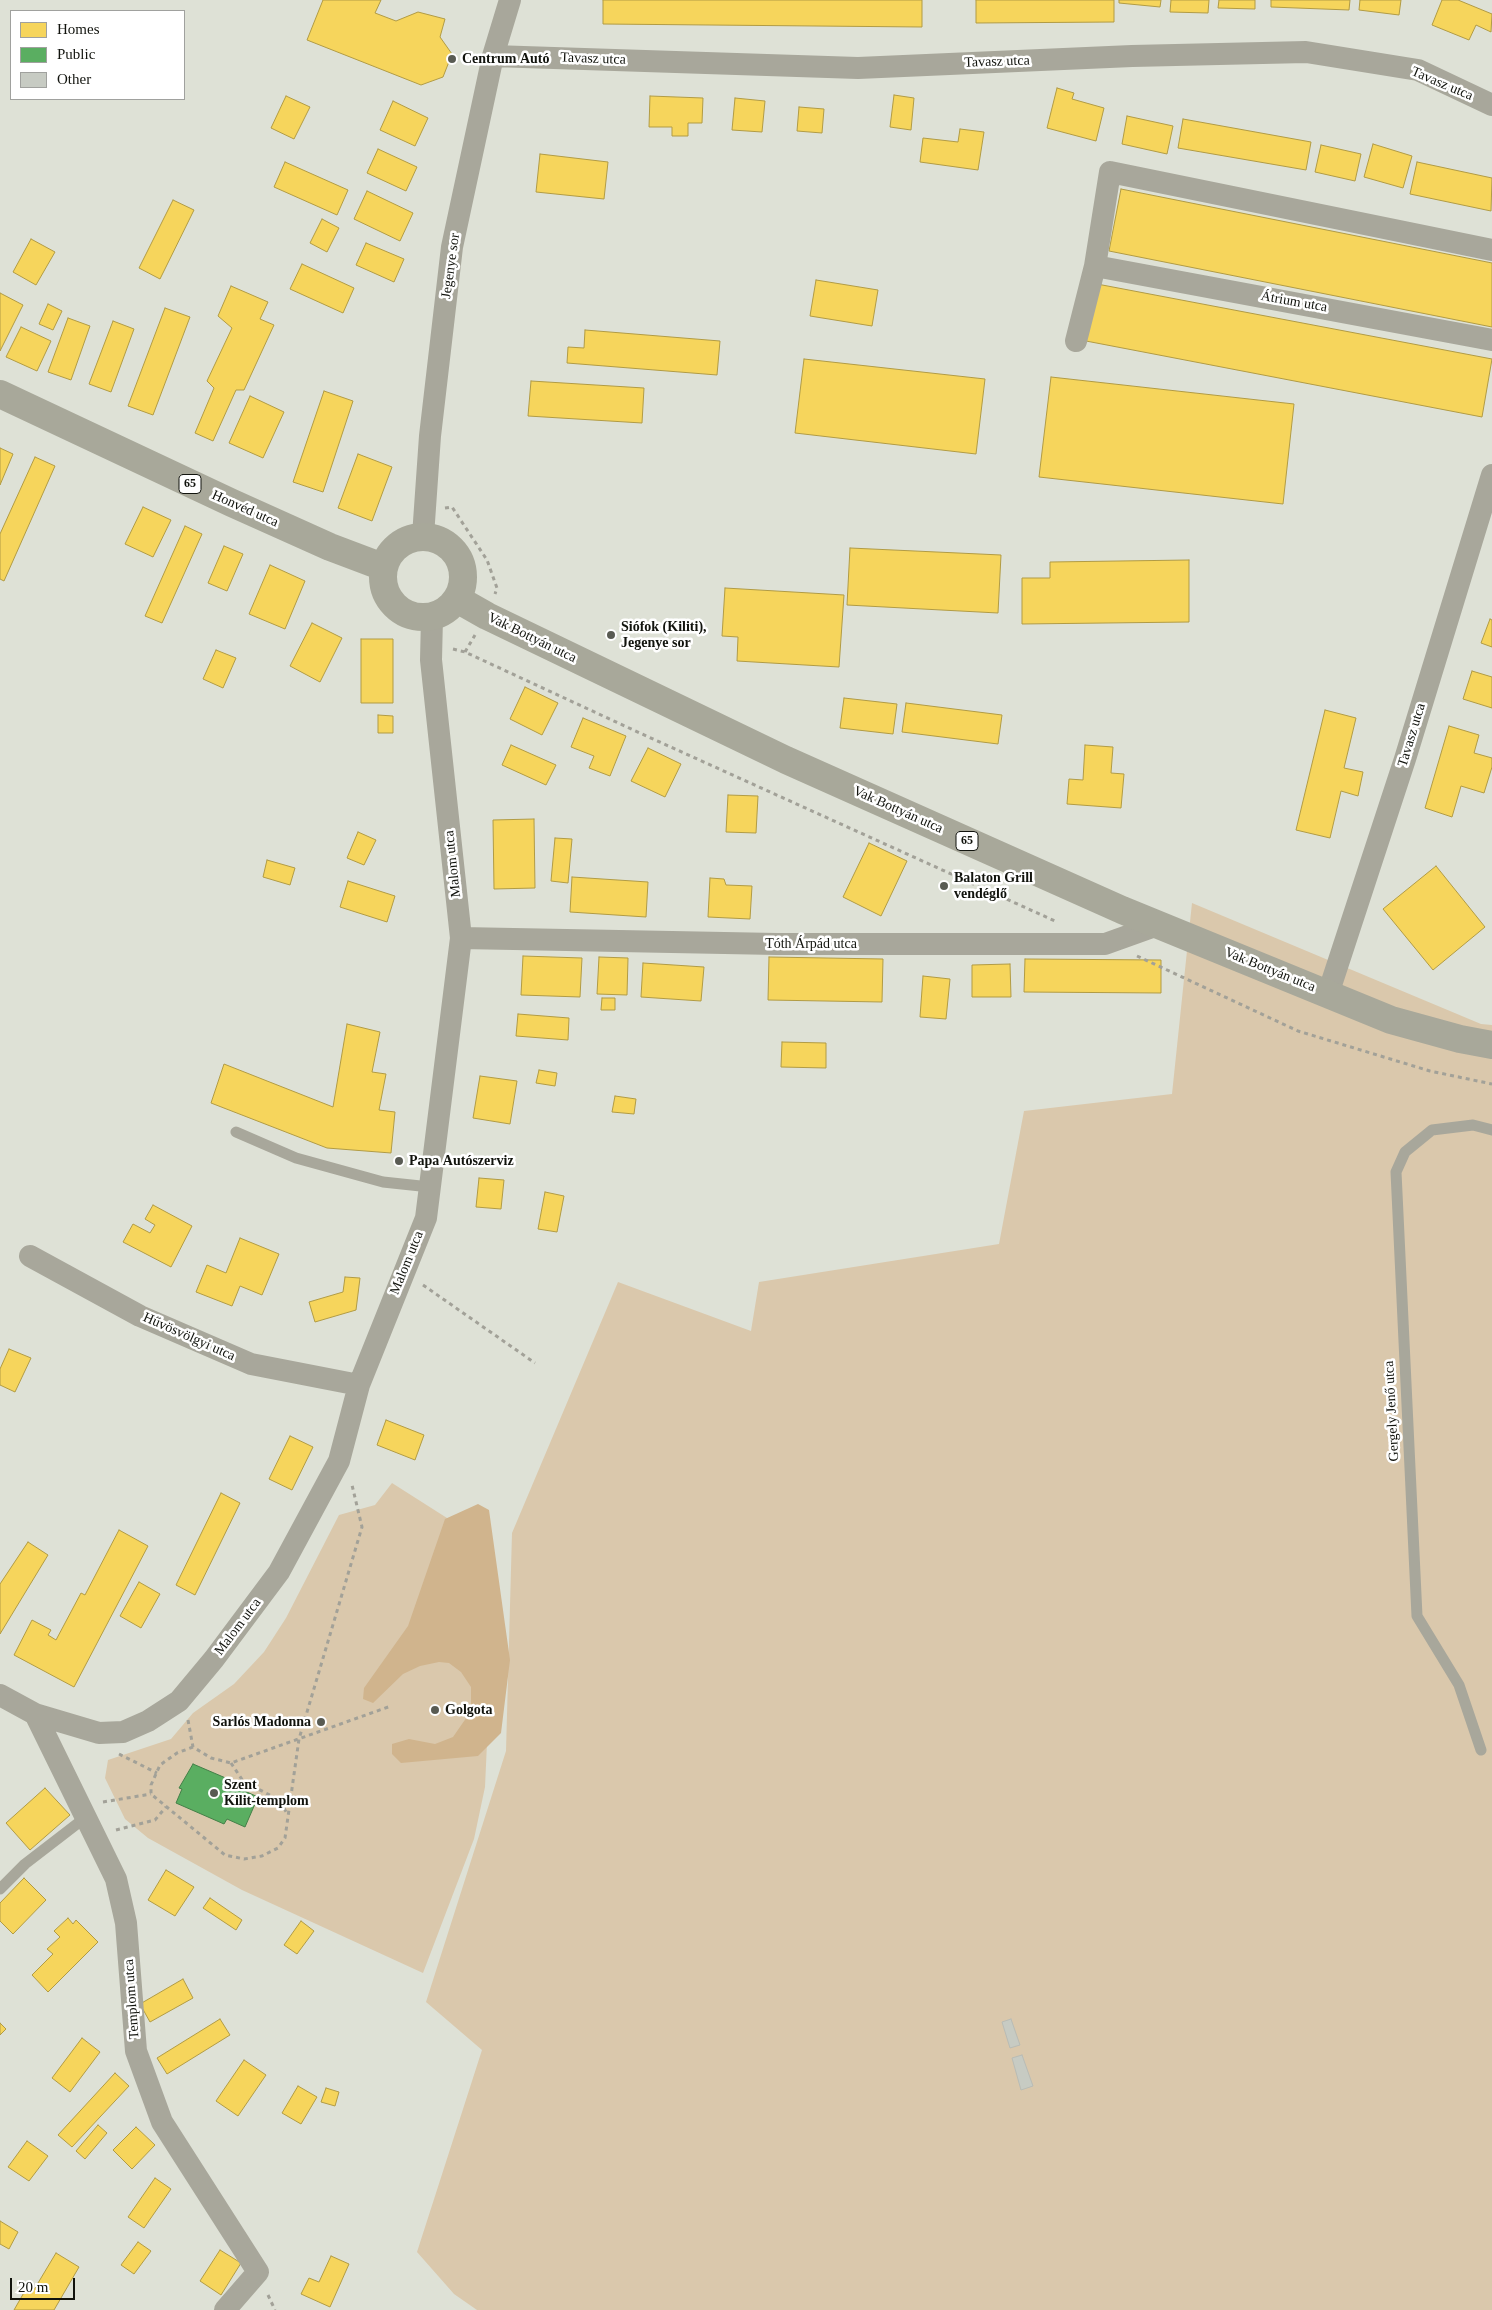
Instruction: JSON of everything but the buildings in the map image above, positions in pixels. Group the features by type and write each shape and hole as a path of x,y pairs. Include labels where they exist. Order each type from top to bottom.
{"main road":[{"name":"Honvéd utca","path":"0,394 232,503 330,547 383,568"},
{"path":"424,523 435,538 456,552 462,564 463,582 457,599 450,607 432,617 414,617 398,610 390,601 384,591 383,568 389,555 398,545 410,539 424,523"},
{"name":"Vak Bottyán utca","path":"457,599 486,616 786,760 1158,925 1390,1020 1460,1039 1492,1045"}],"street":[{"name":"Jegenye sor","path":"424,523 430,436 452,247 493,56 510,0"},
{"name":"Tavasz utca","path":"493,56 858,68 1132,56 1306,52 1418,70 1492,106"},
{"path":"1076,341 1095,266 1110,172 1492,250"},
{"name":"Átrium utca","path":"1095,266 1492,340"},
{"name":"Tavasz utca","path":"1328,994 1405,759 1492,474"},
{"name":"Malom utca","path":"0,1695 35,1714 99,1732 123,1732 148,1721 179,1701 214,1659 279,1572 339,1461 359,1385 426,1218 461,938 431,660 432,617"},
{"name":"Tóth Árpád utca","path":"461,938 777,944 1105,944 1158,925"},
{"name":"Hűvösvölgyi utca","path":"30,1256 140,1316 251,1364 359,1385"},
{"name":"Templom utca","path":"35,1714 116,1879 126,1923 136,2051 162,2122 258,2272 225,2310"}],"lane":[{"name":"Gergely Jenő utca","path":"1481,1750 1459,1685 1417,1616 1396,1172 1405,1152 1432,1130 1474,1125 1492,1130"},
{"path":"236,1132 296,1158 383,1182 430,1187"},
{"path":"0,1889 25,1864 87,1819"}],"path":[{"path":"424,523 452,508 486,560 497,588 486,616 465,652 651,739 1059,924"},
{"path":"1105,944 1152,961 1298,1031 1430,1071 1492,1084"},
{"path":"404,1272 535,1363"},
{"path":"339,1461 353,1488 362,1527 299,1739 285,1838 278,1848 262,1856 244,1859 225,1855 151,1794 151,1785 160,1765 177,1753 193,1747 211,1758 231,1763 299,1739 391,1706"},
{"path":"231,1763 243,1781 278,1800 289,1816"},
{"path":"87,1819 151,1794"},
{"path":"87,1819 155,1820 166,1807"}],"shaded area":[{"path":"1192,903 1481,1024 1492,1025 1492,2310 477,2310 454,2294 417,2252 482,2050 426,2002 506,1751 512,1533 618,1282 751,1331 759,1282 999,1244 1024,1111 1172,1094"},
{"path":"392,1483 469,1532 488,1721 485,1787 474,1839 423,1973 242,1890 148,1838 125,1819 105,1778 108,1760 171,1739 193,1713 234,1684 264,1652 286,1618 339,1515 375,1505"},
{"path":"478,1504 489,1510 510,1660 501,1733 478,1756 401,1763 392,1754 392,1744 409,1739 435,1744 453,1737 471,1711 471,1687 461,1672 449,1663 439,1662 420,1666 403,1674 373,1703 363,1699 364,1688 408,1626 445,1519"}],"place":[{"name":"Centrum Autó","path":"452,59"},
{"name":"Siófok (Kiliti), Jegenye sor","path":"611,635"},
{"name":"Balaton Grill vendéglő","path":"944,886"},
{"name":"Papa Autószerviz","path":"399,1161"},
{"name":"Golgota","path":"435,1710"},
{"name":"Sarlós Madonna","path":"321,1722"},
{"name":"Szent Kilit-templom","path":"214,1793"}]}
